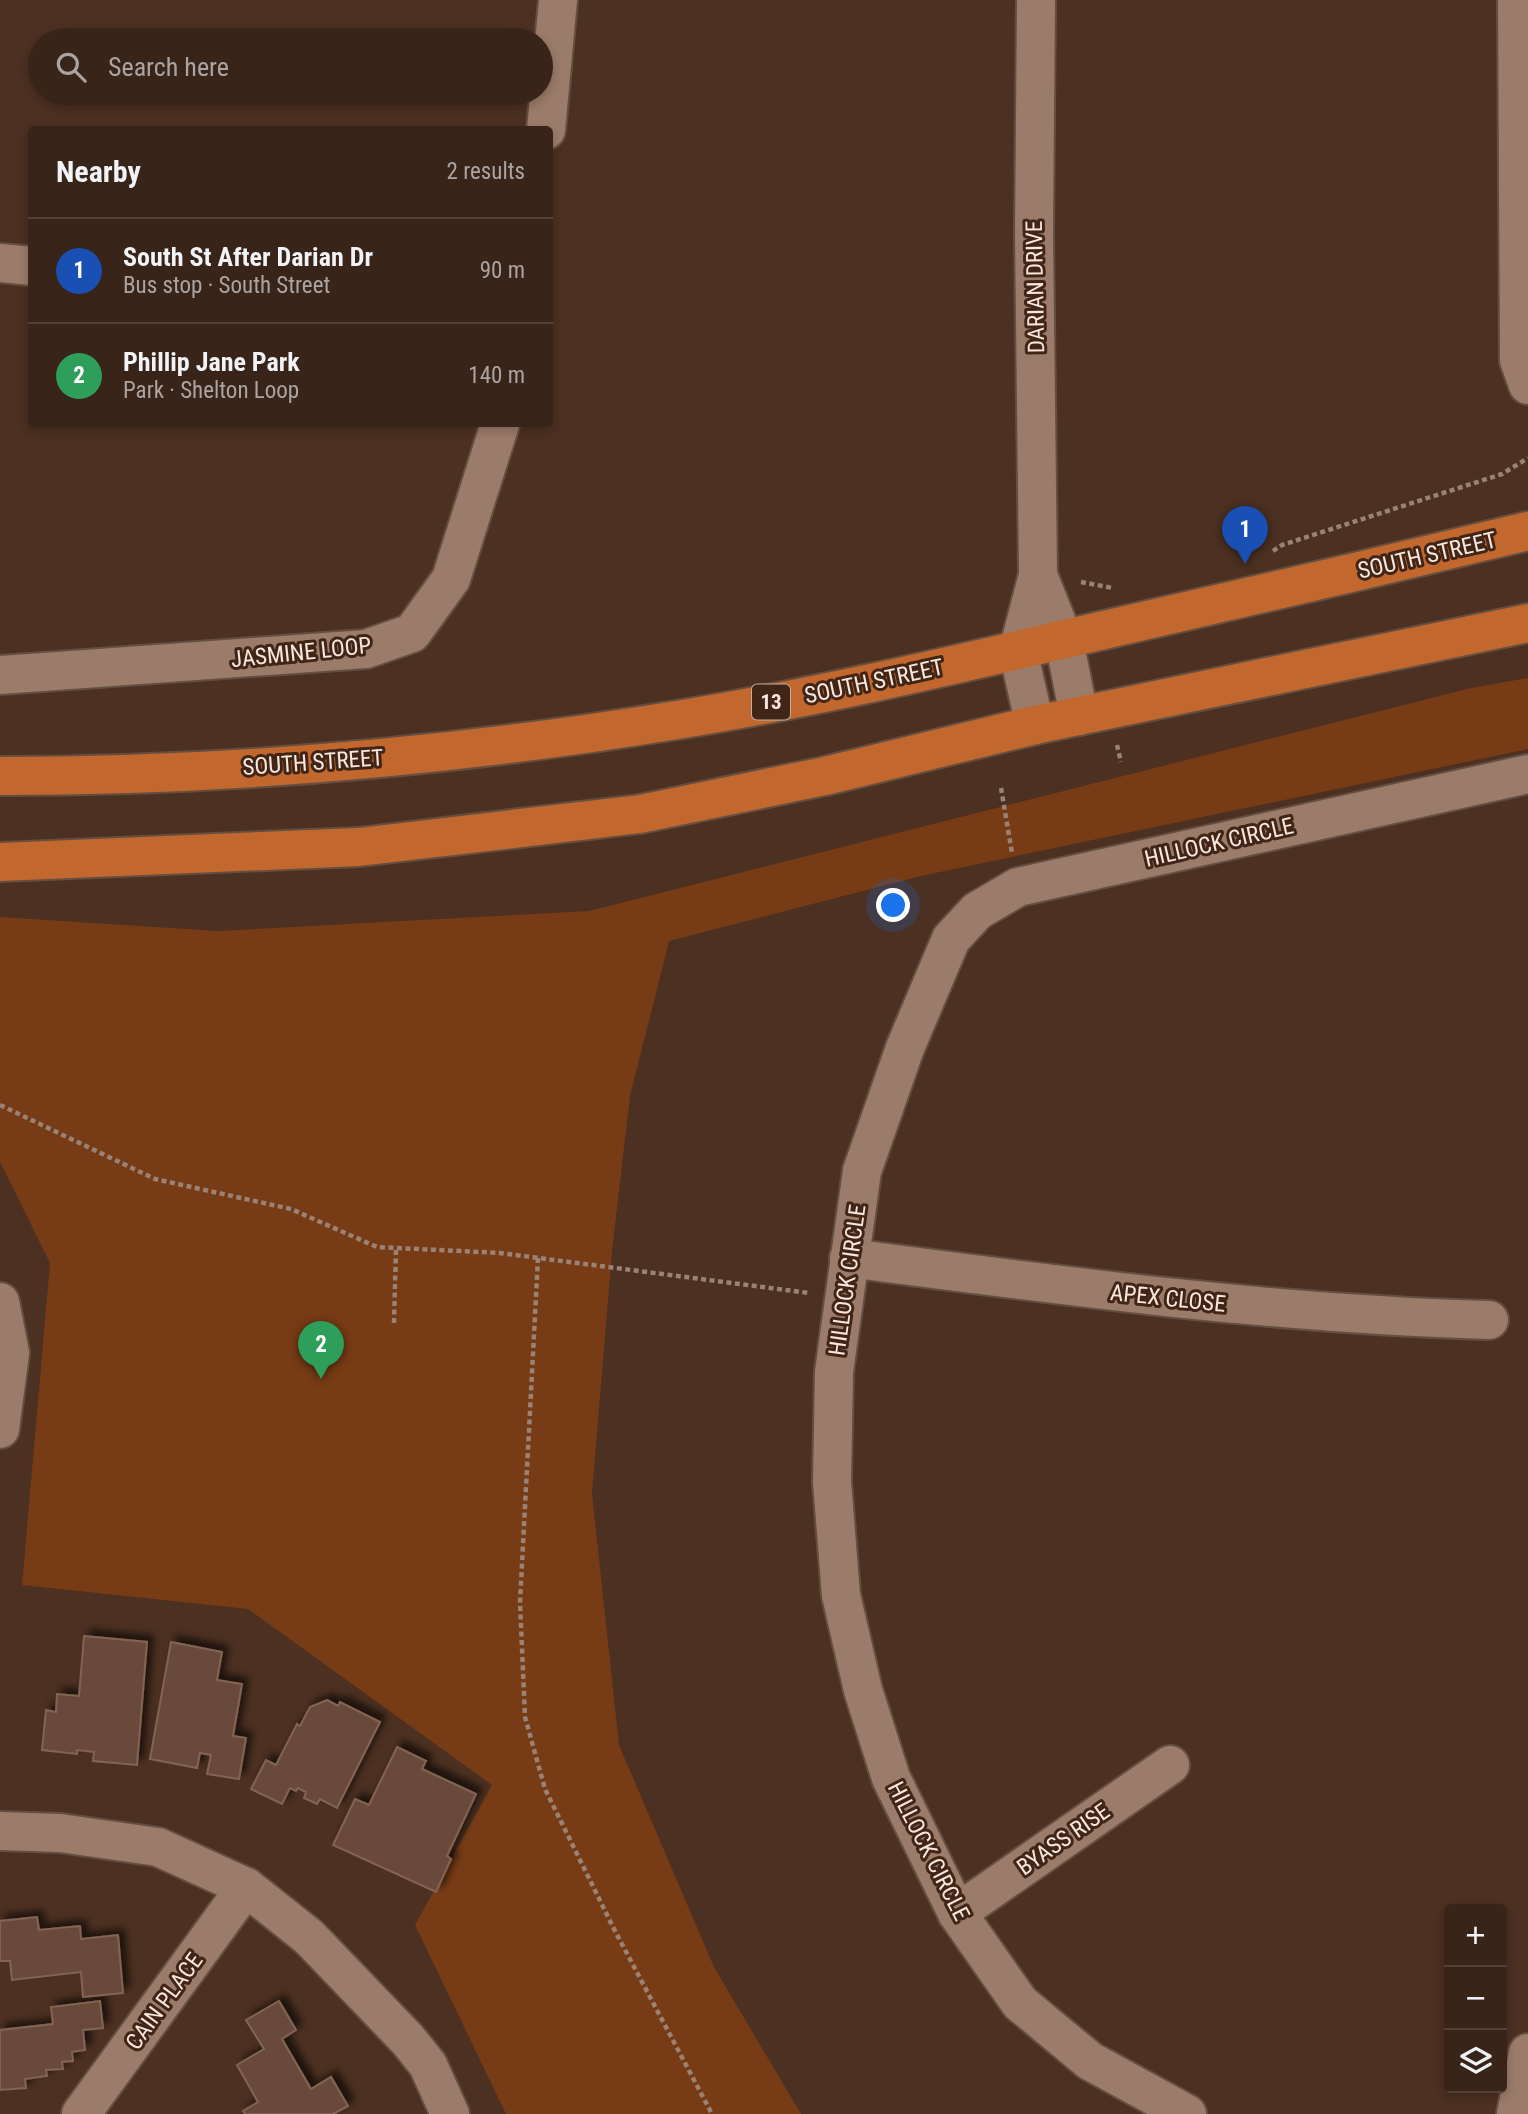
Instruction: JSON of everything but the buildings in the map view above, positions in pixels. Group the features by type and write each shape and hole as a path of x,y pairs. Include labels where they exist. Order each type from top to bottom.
{"highway":[{"name":"SOUTH STREET","path":"0,776 252,767 521,743 686,719 1018,651 1528,531"},
{"path":"0,862 359,847 640,814 825,776 1035,725 1528,623"}],"street":[{"path":"553,54 558,0"},
{"name":"DARIAN DRIVE","path":"1035,725 1018,651 1038,575 1034,233 1036,0"},
{"path":"1517,0 1519,360 1528,385"},
{"path":"546,126 548,105"},
{"path":"0,263 28,266"},
{"name":"JASMINE LOOP","path":"0,675 366,649 412,633 451,579 499,427"},
{"name":"DARIAN DRIVE","path":"1038,575 1064,640 1079,716"},
{"name":"HILLOCK CIRCLE","path":"1187,2114 1090,2061 1020,2003 957,1913 891,1778 863,1690 841,1595 832,1482 834,1371 862,1171 905,1048 951,939 977,911 1018,887 1528,774"},
{"name":"APEX CLOSE","path":"849,1258 1194,1303 1379,1317 1489,1320"},
{"path":"0,1302 10,1353 0,1429"},
{"name":"BYASS RISE","path":"957,1913 1170,1765"},
{"path":"0,1831 60,1833 158,1847 246,1887 309,1937 408,2040 428,2065 450,2114"},
{"name":"CAIN PLACE","path":"81,2114 246,1887"},
{"path":"1516,2114 1528,2053"}],"path":[{"path":"1266,556 1282,545 1502,474 1528,458"},
{"path":"1038,575 1121,589"},
{"path":"1001,788 1018,887"},
{"path":"0,1105 155,1179 290,1209 377,1247 538,1258 844,1297"},
{"path":"394,1322 396,1248"},
{"path":"538,1258 520,1602 525,1717 545,1789 614,1929 712,2114"}],"shaded area":[{"path":"1528,678 1528,749 921,876 669,941 630,1096 612,1251 592,1494 619,1745 714,1967 801,2114 506,2114 415,1925 492,1785 248,1609 22,1585 50,1263 0,1162 0,917 218,931 589,911 1471,688"}],"place":[{"name":"South St After Darian Dr","path":"1245,564"},
{"name":"Phillip Jane Park","path":"321,1379"}]}
